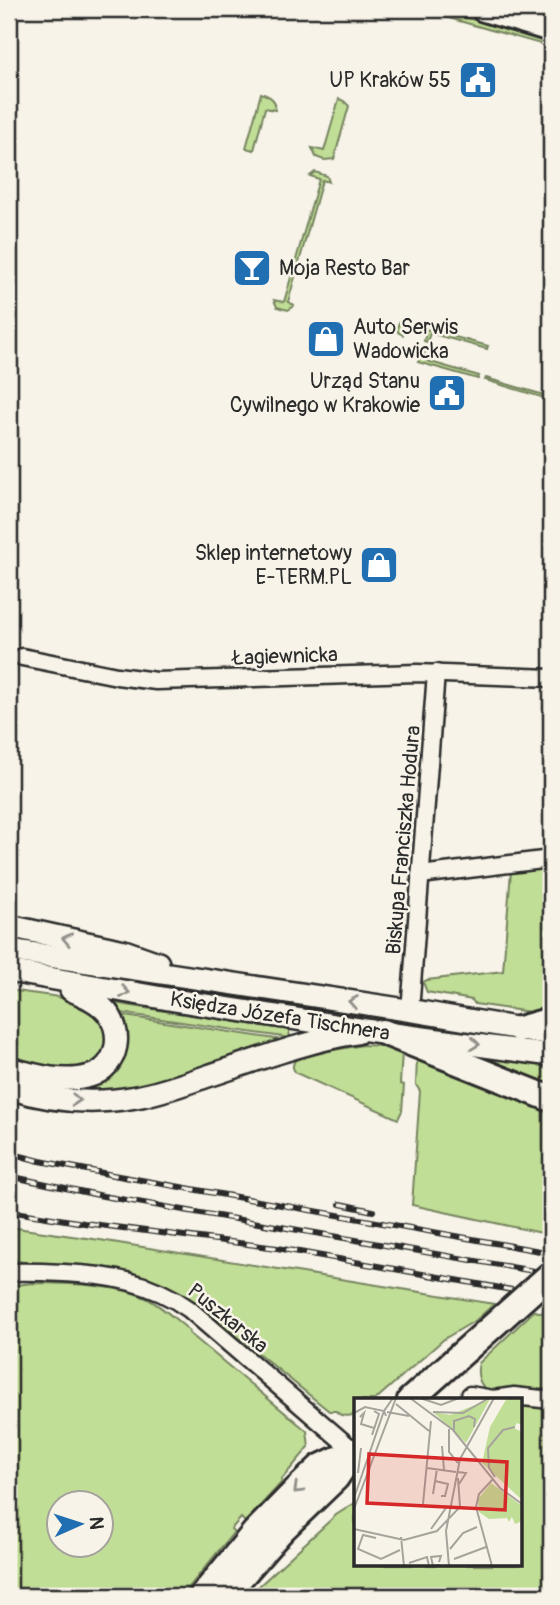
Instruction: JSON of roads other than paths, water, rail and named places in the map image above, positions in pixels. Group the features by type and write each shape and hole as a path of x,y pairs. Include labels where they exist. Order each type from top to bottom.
{"main road":[{"path":"484,9 551,29"},
{"path":"541,9 551,12"},
{"path":"9,926 124,951 189,977"},
{"name":"Księdza Józefa Tischnera","path":"9,950 551,1034"},
{"name":"Księdza Józefa Tischnera","path":"9,971 378,1032 551,1055"},
{"path":"9,1068 46,1077 79,1078 101,1070 114,1054 117,1039 115,1025 103,1008 93,1000 33,975"},
{"path":"519,1029 551,1020"},
{"path":"378,1032 551,1099"},
{"name":"Księdza Józefa Tischnera","path":"9,1088 70,1100 108,1101 136,1097 297,1047 351,1034 378,1032"},
{"path":"412,1398 551,1274"},
{"path":"202,1596 254,1533 297,1489 320,1467 354,1450"},
{"path":"226,1596 282,1530 336,1478 354,1451"}],"street":[{"name":"Łagiewnicka","path":"22,657 156,681 436,673 551,678"},
{"name":"Biskupa Franciszka Hodura","path":"410,1011 436,673"},
{"path":"420,876 551,859"},
{"name":"Puszkarska","path":"9,1272 111,1277 161,1292 189,1309 354,1449"},
{"path":"470,1395 487,1398"},
{"path":"500,1398 514,1396 551,1400"}],"railway":[{"path":"9,1153 113,1175 551,1253"},
{"path":"9,1176 103,1196 551,1274"},
{"path":"340,1204 373,1211"},
{"path":"9,1211 277,1248 551,1297"}],"place":[{"name":"UP Kraków 55","path":"478,80"},
{"name":"Moja Resto Bar","path":"252,268"},
{"name":"Auto Serwis Wadowicka","path":"326,339"},
{"name":"Urząd Stanu Cywilnego w Krakowie","path":"447,393"},
{"name":"Sklep internetowy E-TERM.PL","path":"379,565"}]}
